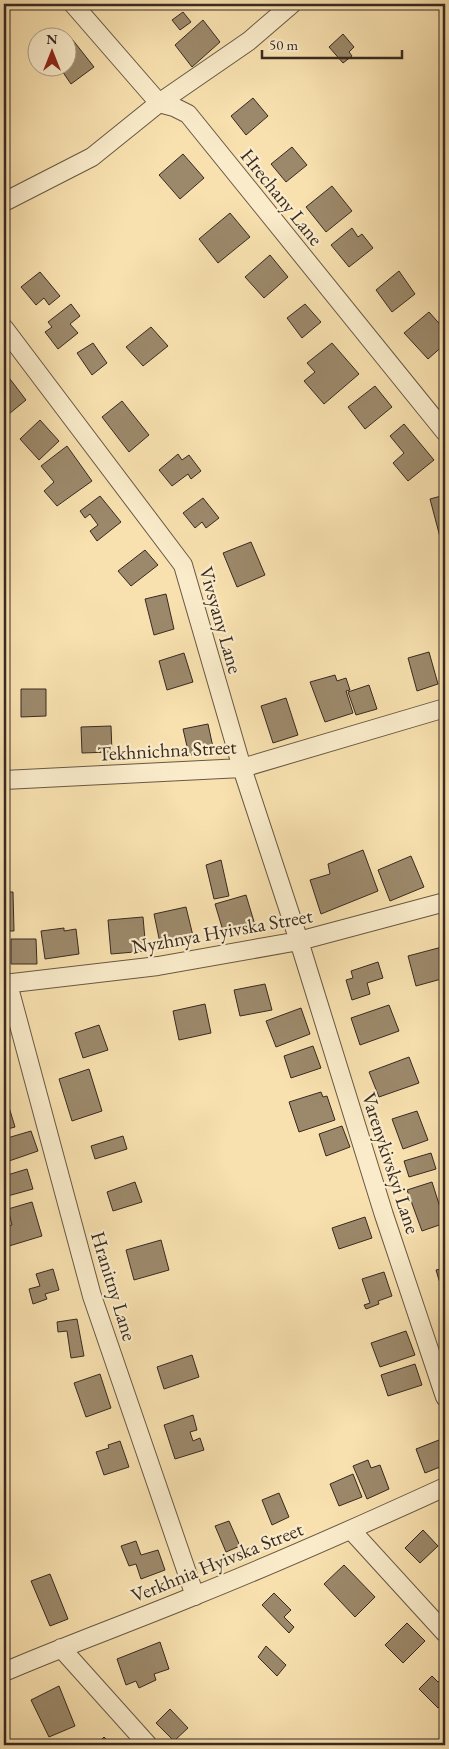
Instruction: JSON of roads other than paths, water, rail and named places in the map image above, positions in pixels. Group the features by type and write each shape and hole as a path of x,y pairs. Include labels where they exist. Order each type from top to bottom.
{"street":[{"name":"Hrechany Lane","path":"73,4 159,103 174,107 188,114 445,432"},
{"path":"4,202 92,157 159,103 249,41 292,4"},
{"name":"Vivsyany Lane","path":"4,328 183,566 242,768 299,941"},
{"name":"Tekhnichna Street","path":"4,780 242,768 445,708"},
{"name":"Nyzhnya Hyivska Street","path":"6,984 158,966 299,941 445,902"},
{"name":"Varenykivskyi Lane","path":"299,941 384,1214 445,1398"},
{"name":"Hranitny Lane","path":"6,984 92,1296 195,1596"},
{"name":"Verkhnia Hyivska Street","path":"4,1672 60,1648 195,1596 351,1530 445,1487"},
{"path":"351,1530 445,1633"},
{"path":"60,1648 148,1745"}]}
